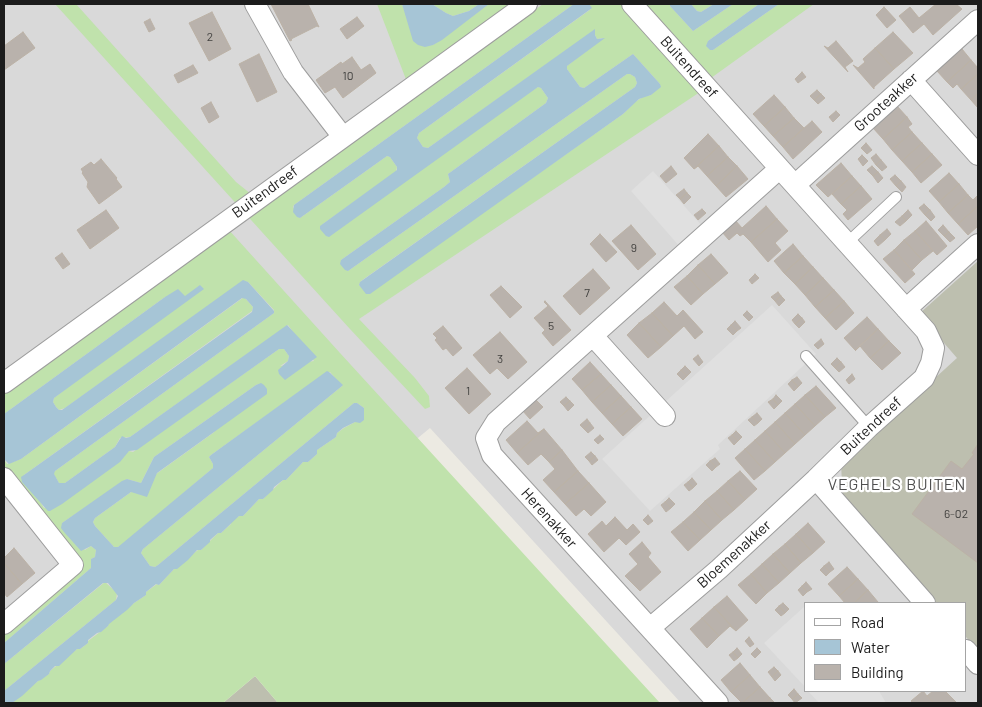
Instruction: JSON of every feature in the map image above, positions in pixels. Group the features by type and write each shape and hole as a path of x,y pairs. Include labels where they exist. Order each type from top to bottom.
{"street":[{"path":"255,4 293,72 343,136"},
{"name":"Buitendreef","path":"4,383 527,4"},
{"name":"Buitendreef","path":"632,4 926,331 934,348 932,364 924,378 869,427 816,479"},
{"name":"Grooteakker","path":"795,185 978,20"},
{"path":"911,80 978,155"},
{"name":"Herenakker","path":"718,703 492,455 486,438 496,422 779,169"},
{"path":"906,309 978,244"},
{"path":"593,336 665,416"},
{"path":"4,478 73,565 4,624"},
{"path":"816,479 924,602"},
{"name":"Bloemenakker","path":"650,628 719,569 816,479"},
{"path":"967,651 978,664"}],"lane":[{"path":"847,243 896,197"},
{"path":"806,356 869,427"}],"shaded area":[{"path":"4,4 978,4 978,703 681,703 430,428 97,703 4,703"},
{"path":"653,171 703,227 680,247 631,191"},
{"path":"978,261 978,651 967,638 967,602 934,602 843,501 841,464 957,358 919,314"},
{"path":"772,305 816,354 718,445 720,449 650,511 602,459"},
{"path":"804,607 804,686 764,643"},
{"path":"255,676 278,703 223,703"},
{"path":"809,692 880,692 886,703 819,703"}],"green space":[{"path":"55,4 76,4 236,182 251,194 261,206 543,4 574,4 294,205 293,207 300,218 387,156 390,157 397,167 396,172 320,226 538,87 541,88 548,98 546,103 448,174 450,182 444,187 341,260 348,271 627,74 635,77 637,83 635,87 361,281 359,285 368,294 623,114 635,102 651,95 660,84 633,54 584,88 580,87 567,69 567,66 603,38 597,39 595,30 428,148 423,147 417,138 419,133 591,9 589,4 622,4 700,92 359,319 415,378 429,396 430,407 425,409"},
{"path":"377,4 402,4 411,32 433,45 489,4 515,4 407,82"},
{"path":"432,4 479,4 469,11 453,16"},
{"path":"644,4 670,4 693,31 733,4 759,4 708,41 713,50 779,4 814,4 711,78"},
{"path":"691,4 714,4 701,12 697,11"},
{"path":"228,229 660,703 278,703 255,676 223,703 12,703 146,595 146,592 157,584 159,585 174,569 198,550 201,550 231,522 239,516 243,516 259,499 263,499 283,480 286,480 303,462 308,462 317,454 317,450 336,437 337,433 355,422 364,420 364,408 354,403 158,565 155,567 150,566 141,553 143,549 342,386 330,372 327,372 211,455 209,457 213,468 123,544 114,547 95,526 93,522 95,518 213,433 258,384 256,385 154,457 141,483 127,479 62,523 85,550 91,546 96,550 95,557 91,559 91,568 4,643 4,631 82,566 4,471 4,459 7,464 21,459 244,297 253,307 252,311 24,475 44,508 129,451 133,452 279,349 284,349 289,356 288,361 280,366 314,361 288,325 130,437 120,438 115,447 65,483 59,483 53,473 55,471 274,313 274,310 248,282 243,281 65,408 59,410 56,407 53,402 54,398 200,286 185,297 165,297 4,414 4,392"},
{"path":"105,582 117,593 116,600 4,691 4,664"}],"water":[{"path":"402,4 432,4 453,16 469,11 479,4 489,4 442,40 425,47 413,41"},
{"path":"574,4 589,4 592,8 419,133 417,138 423,147 428,148 595,29 597,39 605,38 567,66 567,69 580,87 584,88 633,54 661,87 651,95 639,99 623,114 370,294 366,294 359,285 360,282 635,87 637,83 635,77 627,74 348,271 340,264 341,260 444,187 450,182 448,174 546,103 548,98 541,88 538,87 329,237 320,229 320,226 397,170 390,157 387,156 300,218 293,212 294,205"},
{"path":"670,4 691,4 697,11 701,12 714,4 733,4 693,31"},
{"path":"759,4 779,4 713,50 706,46 708,41"},
{"path":"243,280 248,282 274,313 55,471 54,474 59,483 65,483 115,447 122,436 130,437 287,325 317,357 285,380 278,370 288,361 289,356 284,349 279,349 137,450 129,451 120,462 62,504 48,511 22,482 21,477 252,312 253,307 246,299 242,298 21,459 9,464 4,459 4,414 165,297 178,289 185,296 200,285 204,289 54,398 53,402 56,407 62,410"},
{"path":"327,371 343,385 143,549 141,553 150,566 155,567 158,565 354,403 364,408 364,420 343,428 337,433 336,437 317,450 317,454 308,462 303,462 286,480 283,480 274,487 263,499 259,499 243,516 239,516 221,533 218,533 201,550 197,550 188,560 177,569 174,569 159,585 156,584 146,592 146,595 101,632 88,640 88,643 77,649 59,666 55,666 49,674 38,681 22,696 12,703 4,703 4,691 116,600 118,596 108,583 103,583 4,664 4,643 91,568 91,559 95,557 96,550 91,546 81,551 61,528 62,523 122,481 127,479 141,483 154,457 256,385 261,383 264,385 267,389 267,394 157,473 147,497 131,492 95,518 93,522 95,526 114,547 118,547 213,468 209,457 211,455"}],"building":[{"path":"271,4 308,4 319,27 317,26 290,41"},
{"path":"936,4 956,4 962,9 933,35 924,24 913,33 899,16 910,7 919,18"},
{"path":"884,7 896,20 887,28 876,15"},
{"path":"212,12 231,49 209,61 189,23"},
{"path":"357,17 364,26 347,39 340,29"},
{"path":"150,19 155,29 149,32 144,22"},
{"path":"23,32 35,48 4,70 4,46"},
{"path":"893,32 913,53 894,69 875,48"},
{"path":"836,41 853,61 845,67 848,72 824,46 828,48"},
{"path":"875,48 894,69 874,89 853,65 858,68 865,62 863,59"},
{"path":"962,49 971,60 947,82 937,71"},
{"path":"259,54 277,92 257,102 239,64"},
{"path":"352,57 361,70 370,64 376,73 343,98 335,87 325,93 316,80 341,62 342,64"},
{"path":"971,60 978,68 978,74 961,89 957,84 953,88 947,82"},
{"path":"193,65 198,73 178,83 174,75"},
{"path":"802,72 806,77 798,83 795,79"},
{"path":"978,74 978,93 971,100 961,89"},
{"path":"817,90 821,94 814,100 810,96"},
{"path":"978,93 978,108 971,100"},
{"path":"821,94 825,98 818,104 814,100"},
{"path":"774,95 785,107 764,126 753,114"},
{"path":"211,102 219,117 209,123 201,108"},
{"path":"897,106 907,117 883,139 873,128"},
{"path":"785,107 794,118 773,136 764,126"},
{"path":"836,111 840,115 833,122 829,117"},
{"path":"907,117 912,124 908,127 912,132 892,150 883,139"},
{"path":"794,118 804,128 783,147 773,136"},
{"path":"812,121 822,132 793,159 783,147"},
{"path":"912,132 922,143 902,161 892,150"},
{"path":"708,134 719,146 694,169 684,158"},
{"path":"866,143 872,150 867,154 861,148"},
{"path":"922,143 932,154 912,172 902,161"},
{"path":"719,146 728,157 707,176 698,166 694,169"},
{"path":"876,154 881,160 876,165 871,158"},
{"path":"932,154 942,165 921,183 912,172"},
{"path":"862,155 868,161 863,166 858,159"},
{"path":"728,157 737,166 716,186 707,176"},
{"path":"101,159 122,187 99,204 87,187 88,182 81,169 91,162 94,165"},
{"path":"881,160 887,167 882,171 876,165"},
{"path":"841,163 852,176 828,197 816,185"},
{"path":"671,166 677,174 666,183 660,176"},
{"path":"737,166 748,179 726,197 716,186"},
{"path":"872,166 878,172 873,176 867,170"},
{"path":"878,172 883,178 878,183 873,176"},
{"path":"949,173 959,184 939,202 929,191"},
{"path":"895,175 901,181 896,186 890,179"},
{"path":"852,176 861,186 841,204 832,194"},
{"path":"901,181 906,187 902,192 896,186"},
{"path":"959,184 968,195 948,213 939,202"},
{"path":"861,186 872,199 848,220 843,214 847,210 841,204"},
{"path":"684,189 687,193 680,199 676,195"},
{"path":"687,193 691,197 684,204 680,199"},
{"path":"968,195 973,200 977,196 978,206 958,224 948,213"},
{"path":"924,204 930,210 925,215 919,208"},
{"path":"766,206 777,219 751,242 743,234 740,236 737,233 729,240 722,232 735,220 742,228"},
{"path":"978,206 978,226 968,235 958,224"},
{"path":"702,209 706,213 698,220 694,215"},
{"path":"106,210 119,228 90,249 77,230"},
{"path":"908,210 912,215 906,221 902,216"},
{"path":"930,210 935,217 931,221 925,215"},
{"path":"902,216 906,221 900,226 895,222"},
{"path":"777,219 788,231 775,243 781,250 768,262 751,242"},
{"path":"926,221 947,246 937,255 915,231"},
{"path":"631,225 656,254 638,270 612,241"},
{"path":"943,225 949,232 944,236 938,230"},
{"path":"887,229 891,234 885,240 880,235"},
{"path":"915,231 933,251 922,260 904,240"},
{"path":"949,232 955,238 950,242 944,236"},
{"path":"600,234 617,252 606,262 590,244"},
{"path":"880,235 885,240 878,246 874,241"},
{"path":"904,240 922,260 912,270 894,250"},
{"path":"793,244 803,256 784,273 774,261"},
{"path":"894,250 915,274 905,283 883,259"},
{"path":"62,253 70,264 63,269 55,258"},
{"path":"711,254 728,273 715,284 698,265"},
{"path":"803,256 813,267 795,284 784,273"},
{"path":"698,265 715,284 703,294 687,276"},
{"path":"813,267 823,278 805,295 795,284"},
{"path":"593,269 610,288 580,315 563,296"},
{"path":"755,274 759,278 752,284 749,280"},
{"path":"687,276 703,294 691,305 674,287"},
{"path":"823,278 834,290 815,307 805,295"},
{"path":"501,286 522,307 510,318 490,295"},
{"path":"834,290 844,301 825,318 815,307"},
{"path":"778,292 781,296 775,301 771,297"},
{"path":"781,296 785,300 779,306 775,301"},
{"path":"545,301 571,330 553,346 542,333 545,330 534,318 548,306"},
{"path":"844,301 854,313 836,330 825,318"},
{"path":"664,302 677,316 683,310 703,332 695,339 684,326 673,336 652,313"},
{"path":"747,311 753,317 749,321 743,315"},
{"path":"652,313 673,336 661,347 639,323"},
{"path":"798,314 802,318 795,324 792,320"},
{"path":"867,317 878,329 855,350 844,338"},
{"path":"802,318 805,322 799,328 795,324"},
{"path":"735,321 741,328 737,331 731,325"},
{"path":"639,323 661,347 648,358 627,335"},
{"path":"731,325 737,331 733,335 727,329"},
{"path":"443,326 462,348 453,356 446,348 443,350 433,334"},
{"path":"878,329 889,341 870,358 860,346"},
{"path":"500,332 527,362 508,379 497,368 490,374 473,355"},
{"path":"821,339 824,344 818,349 814,345"},
{"path":"889,341 901,353 882,370 870,358"},
{"path":"698,355 703,362 699,366 693,359"},
{"path":"837,358 841,362 835,368 831,364"},
{"path":"590,362 601,374 582,390 572,379"},
{"path":"841,362 845,367 839,372 835,368"},
{"path":"685,366 691,372 687,376 681,370"},
{"path":"467,368 491,394 469,414 445,388"},
{"path":"681,370 687,376 683,380 677,374"},
{"path":"601,374 611,385 592,402 582,390"},
{"path":"852,374 855,379 849,384 846,380"},
{"path":"797,377 802,383 798,387 792,380"},
{"path":"792,380 798,387 794,391 788,384"},
{"path":"611,385 621,396 602,413 592,402"},
{"path":"816,386 836,408 825,417 805,395"},
{"path":"776,395 782,401 778,405 773,399"},
{"path":"805,395 825,417 815,426 795,404"},
{"path":"621,396 631,407 612,424 602,413"},
{"path":"566,397 570,401 564,406 560,402"},
{"path":"535,399 543,407 530,419 522,410"},
{"path":"773,399 778,405 774,409 768,402"},
{"path":"570,401 574,405 568,411 564,406"},
{"path":"795,404 815,426 805,435 785,413"},
{"path":"631,407 642,419 623,436 612,424"},
{"path":"757,413 762,419 758,423 752,417"},
{"path":"785,413 805,435 795,444 775,422"},
{"path":"752,417 758,423 754,426 748,420"},
{"path":"587,419 590,423 584,429 580,425"},
{"path":"527,421 538,433 544,429 517,453 506,440"},
{"path":"775,422 795,444 785,453 765,431"},
{"path":"590,423 594,428 588,433 584,429"},
{"path":"544,429 562,450 549,462 541,454 528,465 517,453"},
{"path":"736,431 742,437 738,441 732,435"},
{"path":"765,431 785,453 775,462 755,440"},
{"path":"600,435 604,439 598,444 594,440"},
{"path":"732,435 738,441 734,445 728,438"},
{"path":"755,440 775,462 765,471 745,449"},
{"path":"978,444 978,563 912,514 951,461 962,469 974,454 972,453"},
{"path":"745,449 765,471 754,480 735,458"},
{"path":"562,450 578,471 554,492 543,480 555,469 549,462"},
{"path":"591,452 595,456 589,461 585,457"},
{"path":"595,456 598,460 592,465 589,461"},
{"path":"715,458 720,464 716,467 710,461"},
{"path":"710,461 716,467 712,471 706,465"},
{"path":"578,471 589,483 565,504 554,492"},
{"path":"740,471 757,489 745,500 728,481"},
{"path":"692,478 697,484 693,488 688,482"},
{"path":"728,481 745,500 734,510 717,491"},
{"path":"688,482 693,488 689,491 684,485"},
{"path":"589,483 606,502 591,516 584,509 576,516 565,504"},
{"path":"717,491 734,510 722,520 705,501"},
{"path":"669,498 675,504 671,508 665,502"},
{"path":"705,501 722,520 711,530 694,512"},
{"path":"665,502 671,508 666,512 661,505"},
{"path":"694,512 711,530 700,540 683,522"},
{"path":"648,515 653,521 648,525 643,520"},
{"path":"615,517 627,530 633,524 640,532 626,545 619,538 604,552 588,534 602,521 606,526"},
{"path":"683,522 700,540 688,551 671,532"},
{"path":"808,523 825,542 813,553 796,534"},
{"path":"796,534 813,553 801,563 785,544"},
{"path":"642,542 651,553 648,557 661,572 640,591 625,576 638,564 629,554"},
{"path":"785,544 801,563 790,573 773,554"},
{"path":"14,548 35,573 22,584 4,563 4,558"},
{"path":"773,554 790,573 779,583 762,564"},
{"path":"829,562 834,569 830,572 824,566"},
{"path":"4,563 22,584 7,597 4,593"},
{"path":"762,564 779,583 767,593 751,574"},
{"path":"824,566 830,572 826,576 820,570"},
{"path":"847,567 858,579 839,596 828,584"},
{"path":"751,574 767,593 756,604 738,585"},
{"path":"858,579 868,590 855,602 844,602 839,596"},
{"path":"806,582 812,589 807,592 802,586"},
{"path":"802,586 807,592 803,596 798,590"},
{"path":"868,590 878,602 855,602"},
{"path":"727,596 748,620 736,631 714,607"},
{"path":"783,603 789,609 785,613 779,606"},
{"path":"779,606 785,613 781,616 775,610"},
{"path":"714,607 736,631 730,626 719,636 702,618"},
{"path":"702,618 719,636 707,648 690,629"},
{"path":"749,637 754,644 750,647 745,641"},
{"path":"737,648 742,654 738,658 733,652"},
{"path":"757,648 761,652 755,658 751,654"},
{"path":"733,652 738,658 734,661 729,655"},
{"path":"740,663 750,675 731,692 721,680"},
{"path":"774,667 778,671 772,677 768,672"},
{"path":"778,671 781,675 775,681 772,677"},
{"path":"750,675 760,687 742,703 731,692"},
{"path":"760,687 770,698 765,703 742,703"},
{"path":"794,689 798,694 792,699 788,695"},
{"path":"924,692 934,703 913,703 911,701"},
{"path":"932,692 946,692 957,703 934,703 927,696"},
{"path":"798,694 802,698 795,703 792,699"},
{"path":"770,698 775,703 765,703"}],"district":[{"name":"VEGHELS BUITEN","path":"897,485"}]}
